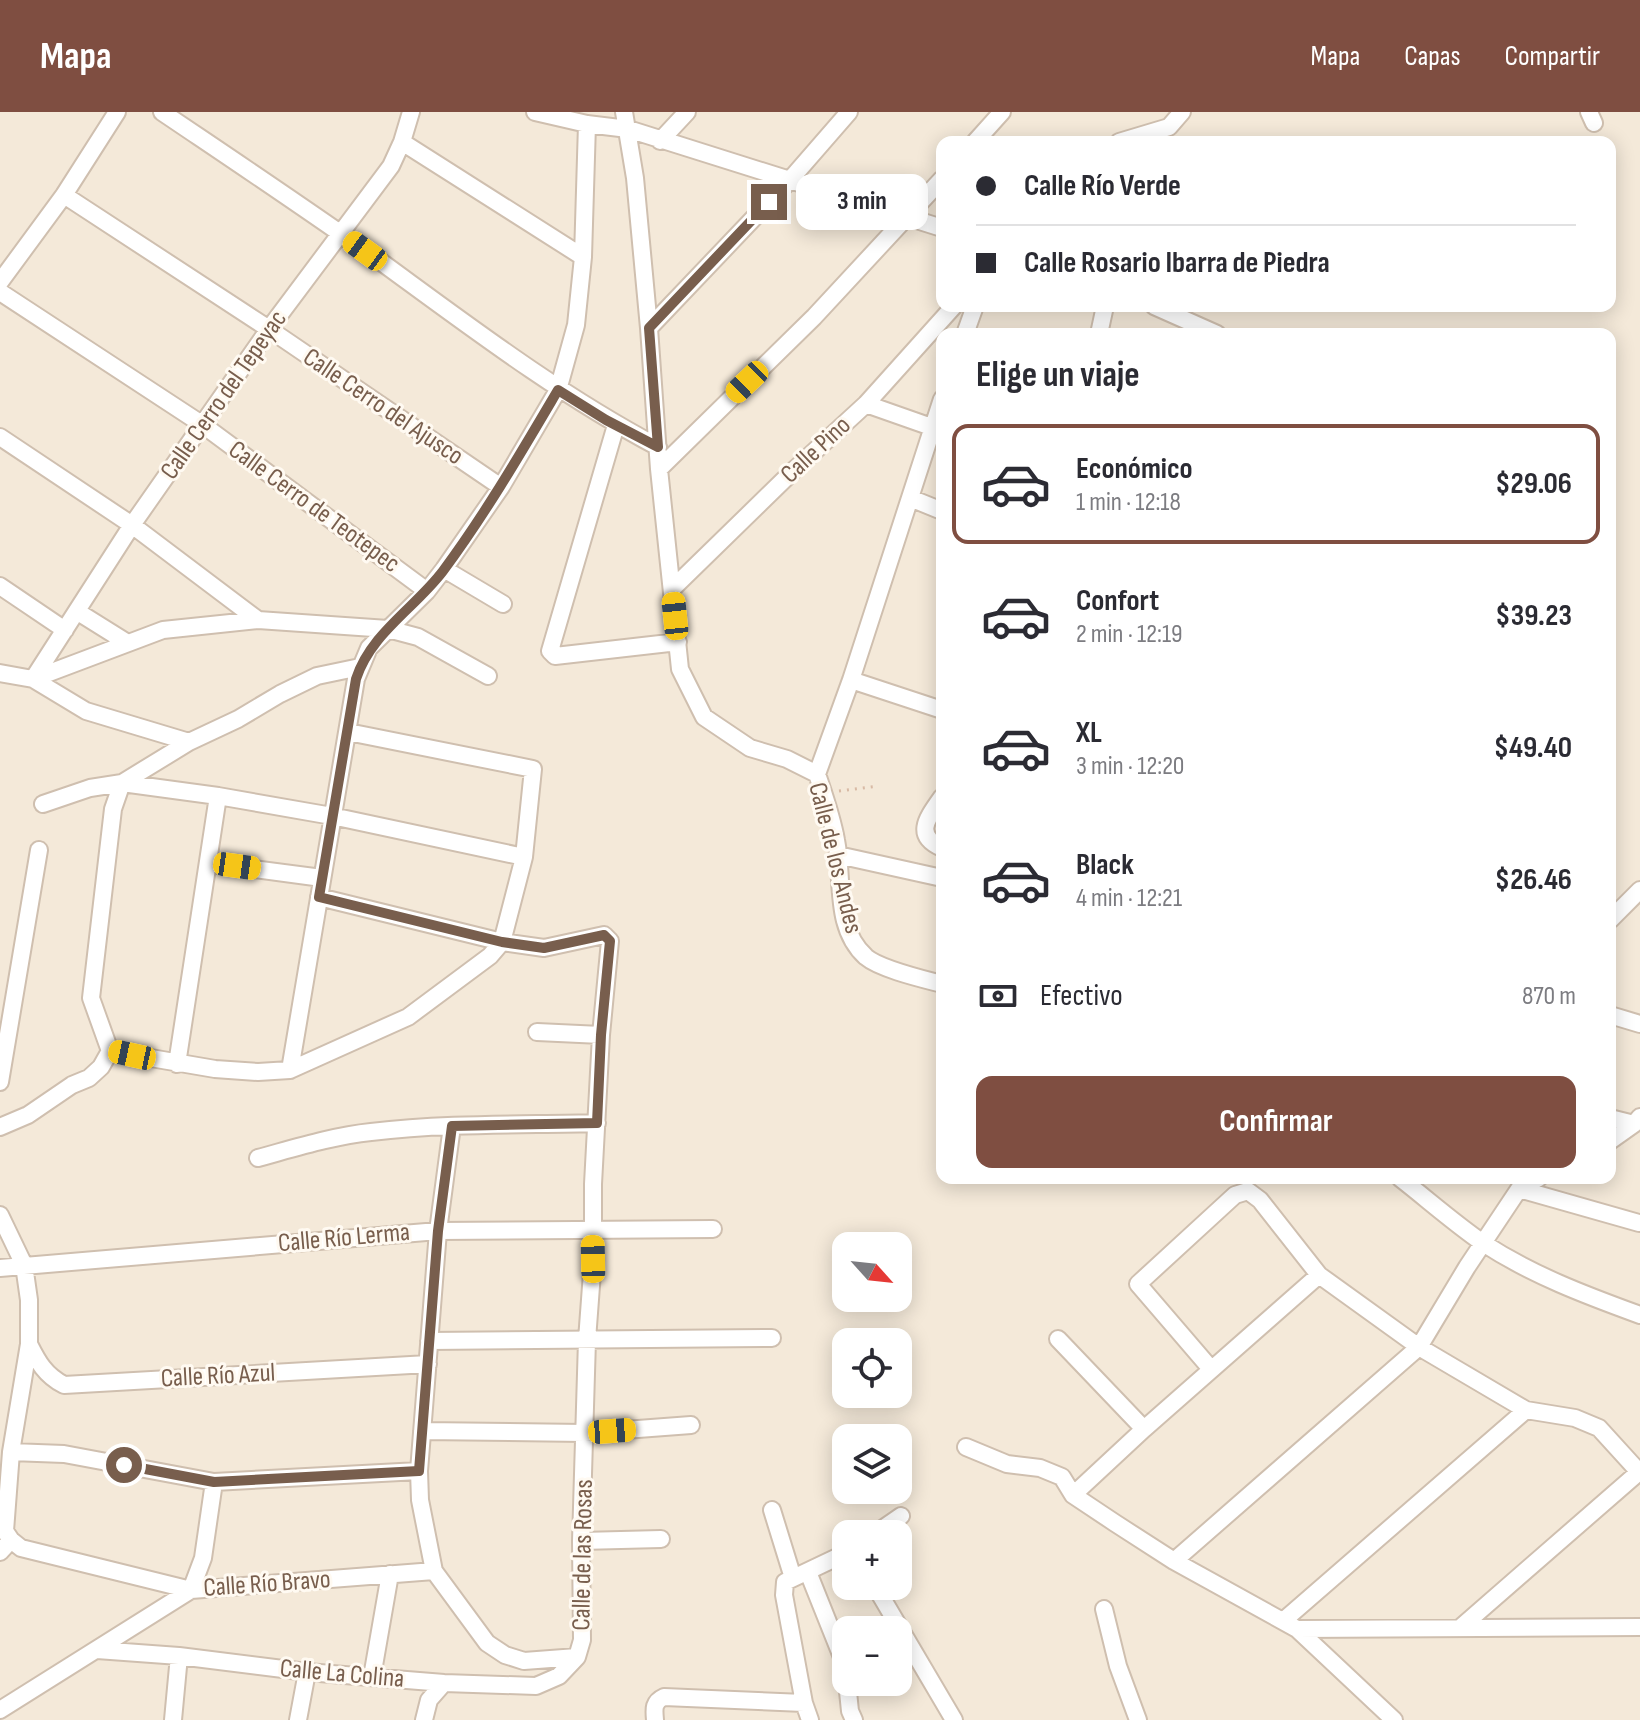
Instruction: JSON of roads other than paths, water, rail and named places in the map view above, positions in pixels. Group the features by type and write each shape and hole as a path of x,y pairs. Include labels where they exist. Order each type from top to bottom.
{"street":[{"path":"0,282 64,195 117,112"},
{"path":"162,112 340,233 558,390 658,447"},
{"path":"535,112 587,124 628,129 936,226"},
{"name":"Calle de los Andes","path":"624,112 649,328 659,469 680,669 704,717 750,748 787,759 817,774 838,855 841,907 849,936 867,958 910,976 936,982"},
{"path":"660,141 687,112"},
{"path":"649,328 789,181 849,112"},
{"path":"980,136 1002,112"},
{"path":"1139,136 1169,127 1182,112"},
{"name":"Calle Cerro del Tepeyac","path":"33,679 132,525 269,329 391,166 402,142 405,115"},
{"path":"290,1070 360,667 369,648 427,591 444,569 501,487 558,390 576,325 583,257 587,124"},
{"path":"402,142 583,257"},
{"name":"Calle Cerro del Ajusco","path":"64,195 269,329 501,487"},
{"path":"659,469 814,317 907,215 936,195"},
{"name":"Calle Cerro de Teotepec","path":"0,292 203,425 427,591"},
{"name":"Calle Pino","path":"672,589 866,404 949,312"},
{"path":"1166,312 1200,328"},
{"path":"866,404 936,428"},
{"path":"616,425 550,651 555,656 678,642"},
{"path":"817,774 910,498 936,431"},
{"path":"0,437 132,525 258,620"},
{"path":"910,498 936,509"},
{"path":"444,569 503,604"},
{"path":"0,586 65,630"},
{"path":"78,612 126,642"},
{"path":"33,679 163,630 258,620 388,629 418,637 488,676"},
{"path":"0,1127 28,1115 72,1085 89,1078 101,1067 110,1051 91,998 113,809 122,783 189,742 317,676 360,667"},
{"path":"0,673 33,679 86,711 189,742"},
{"path":"851,680 936,708"},
{"path":"110,1051 177,1064 258,1072 290,1070 408,1017 490,956 502,942 524,857 533,769 348,732"},
{"path":"43,804 90,788 122,783 332,816 524,857"},
{"path":"177,1064 218,796"},
{"path":"936,806 925,822 925,831 936,846"},
{"path":"0,1082 39,850"},
{"path":"838,855 936,877"},
{"path":"209,863 322,878"},
{"path":"1616,914 1640,890"},
{"path":"319,897 502,942"},
{"name":"Calle de las Rosas","path":"502,942 544,948 604,935 610,941 601,1035 593,1184 581,1541 582,1640 577,1657"},
{"path":"1616,1017 1640,1024"},
{"path":"537,1032 601,1035"},
{"path":"1616,1118 1637,1120"},
{"path":"1616,1136 1637,1120"},
{"path":"258,1158 311,1143 370,1132 452,1126 597,1123"},
{"path":"452,1126 438,1231 419,1471 420,1500 434,1571 487,1643 505,1655 524,1661 577,1657"},
{"path":"1408,1184 1483,1243 1522,1266 1570,1290 1640,1315"},
{"path":"1174,1561 1419,1347 1519,1189 1528,1184"},
{"path":"1519,1189 1639,1223"},
{"path":"1211,1369 1138,1284 1235,1195 1248,1191 1260,1200 1319,1275 1419,1347 1526,1410 1575,1418 1599,1428 1640,1472 1460,1628"},
{"path":"0,1215 24,1265 29,1300 29,1344 11,1452 5,1546"},
{"name":"Calle Río Lerma","path":"0,1268 438,1231 713,1229"},
{"path":"1073,1495 1319,1275"},
{"path":"429,1341 772,1338"},
{"path":"1058,1339 1144,1429"},
{"name":"Calle Río Azul","path":"29,1344 38,1364 51,1378 64,1385 428,1364"},
{"path":"1290,1625 1526,1410"},
{"path":"422,1431 585,1433 691,1425"},
{"path":"966,1447 1007,1464 1040,1468 1062,1477 1073,1495 1174,1561 1290,1625 1394,1720"},
{"path":"11,1452 64,1454 214,1482 419,1471"},
{"path":"0,1710 191,1590 203,1558 214,1482"},
{"path":"772,1510 795,1577 832,1642"},
{"path":"895,1520 901,1516"},
{"path":"581,1541 661,1539"},
{"name":"Calle Río Bravo","path":"5,1546 191,1590 434,1571"},
{"path":"810,1720 804,1703 784,1595 795,1577 832,1560"},
{"path":"372,1677 390,1574"},
{"path":"883,1600 954,1720"},
{"path":"1104,1609 1118,1666 1138,1720"},
{"path":"1290,1625 1640,1627"},
{"name":"Calle La Colina","path":"97,1650 179,1656 307,1672 444,1683 536,1686 559,1676 577,1657"},
{"path":"173,1720 179,1656"},
{"path":"298,1720 307,1672"},
{"path":"424,1720 429,1700 444,1683"},
{"path":"848,1696 854,1720"},
{"path":"655,1720 654,1707 657,1700 664,1697 804,1703"}]}
